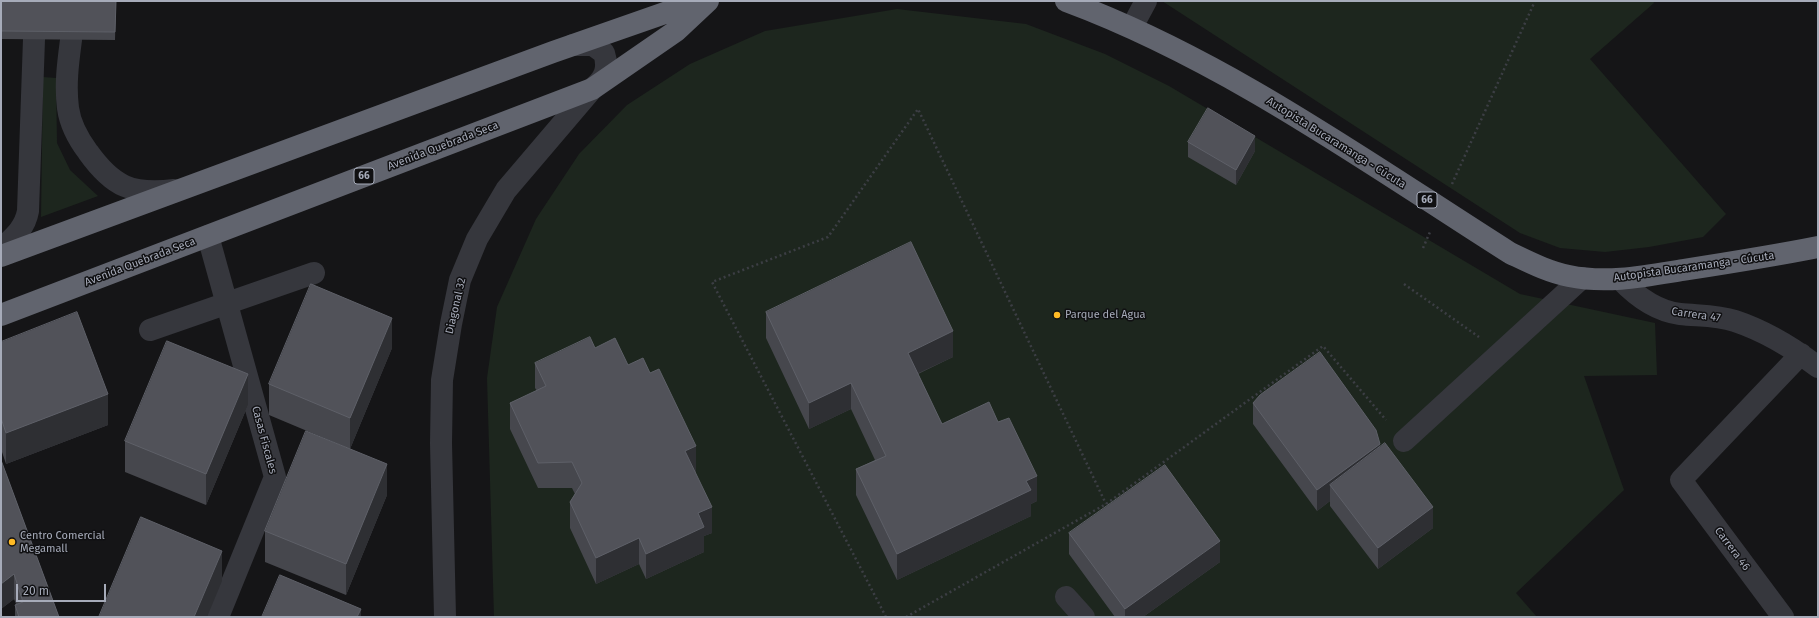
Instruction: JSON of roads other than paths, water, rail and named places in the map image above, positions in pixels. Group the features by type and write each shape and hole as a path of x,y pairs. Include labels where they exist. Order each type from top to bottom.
{"highway":[{"path":"1,256 573,45 699,1"},
{"name":"Avenida Quebrada Seca","path":"1,316 592,89 676,31 708,1"},
{"name":"Autopista Bucaramanga - Cúcuta","path":"1066,1 1132,27 1223,75 1299,119 1510,253 1542,268 1568,276 1582,278 1597,280 1620,279 1725,264 1818,247"}],"street":[{"path":"1132,27 1146,1"},
{"path":"1,249 20,231 26,220 28,211 34,40"},
{"path":"71,40 66,74 68,109 80,142 100,170 111,179 124,186 143,191 154,192 182,189"},
{"name":"Diagonal 32","path":"445,617 441,443 442,380 460,280 477,239 506,190 592,89 603,79 607,69 604,52 593,45 573,45"},
{"name":"Casas Fiscales","path":"208,236 275,477 218,617"},
{"path":"150,330 224,293 314,273"},
{"path":"1404,441 1582,278"},
{"name":"Carrera 47","path":"1620,279 1630,290 1644,301 1664,310 1679,314 1708,315 1734,321 1756,329 1801,354 1818,368"},
{"name":"Carrera 46","path":"1783,617 1681,480 1801,354"},
{"path":"1066,597 1084,617"}],"place":[{"name":"Parque del Agua","path":"1057,315"},
{"name":"Centro Comercial Megamall","path":"12,542"}]}
